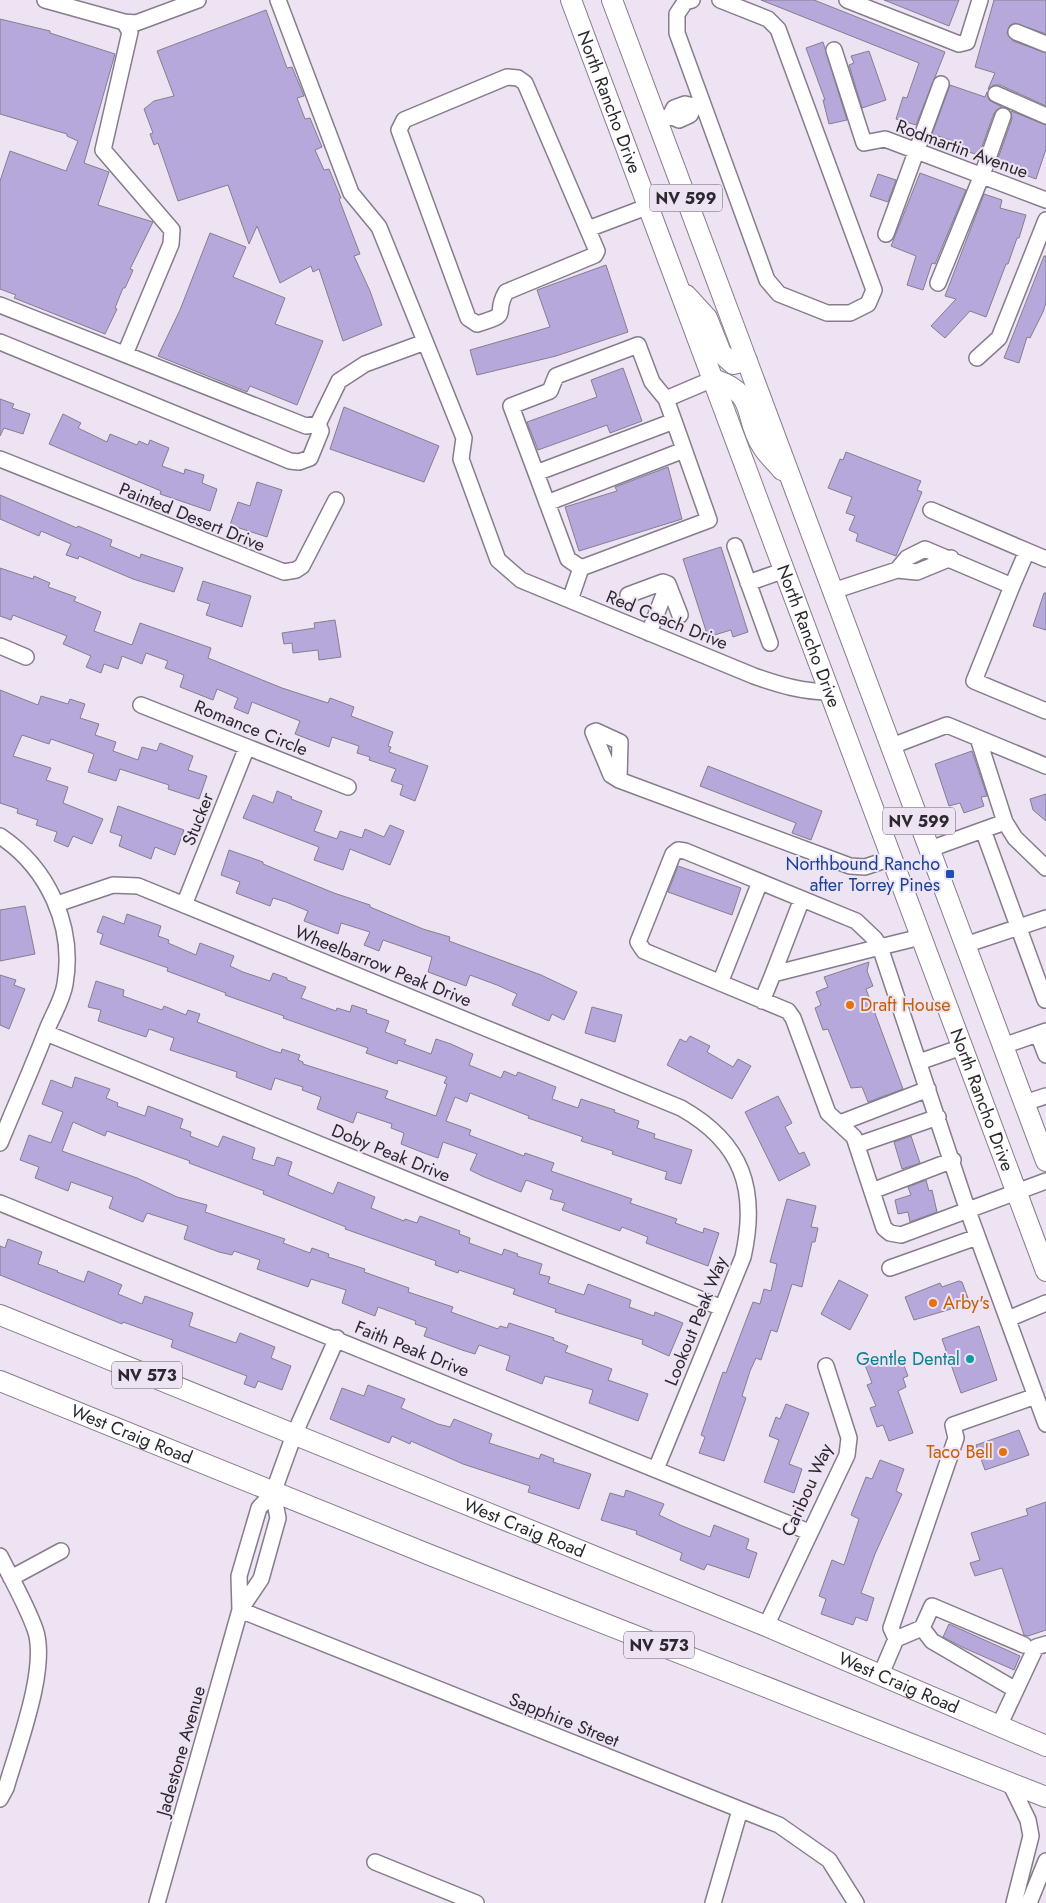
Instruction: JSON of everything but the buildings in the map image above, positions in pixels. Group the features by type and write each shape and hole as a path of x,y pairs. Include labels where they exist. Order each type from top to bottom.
{"main road":[{"name":"North Rancho Drive","path":"571,0 1046,1271"},
{"name":"North Rancho Drive","path":"612,0 663,118 747,361 1046,1161"},
{"path":"680,288 707,318 721,353 733,364 747,361"},
{"path":"713,379 730,384 745,398 762,446 792,481"},
{"name":"West Craig Road","path":"0,1315 766,1626 1046,1746"},
{"name":"West Craig Road","path":"0,1381 274,1493 1046,1797"}],"street":[{"path":"45,0 124,22 136,22 198,0"},
{"path":"0,342 290,461 299,462 310,458 321,431 318,424 339,381 365,364 425,342 379,227 351,192 278,0"},
{"path":"692,0 685,2 677,14 677,33 699,105 768,280 779,294 827,313 850,313 868,304 874,290 778,29 768,18 720,0"},
{"path":"847,0 959,44 967,42 980,0"},
{"path":"124,22 130,32 103,150 172,230 171,244 125,354"},
{"path":"1016,32 1046,44"},
{"name":"Rodmartin Avenue","path":"834,50 864,143 885,139 1046,200"},
{"path":"507,77 518,78 525,83 588,229 597,251 595,255 506,292 502,300 502,313 498,318 477,324 472,323 468,318 399,130 400,126 404,120 507,77"},
{"path":"886,234 941,84"},
{"path":"996,94 1046,116"},
{"path":"663,118 679,120 690,115 699,105"},
{"path":"938,283 982,175 1003,116"},
{"path":"588,229 649,206"},
{"path":"977,358 999,338 1046,220"},
{"path":"0,304 306,426 318,424"},
{"name":"Red Coach Drive","path":"425,342 464,438 462,459 498,560 510,573 521,580 780,685 805,691 831,692"},
{"path":"638,345 652,382 666,399 709,520 580,568 568,558 511,406 550,391 556,376 638,345"},
{"path":"666,399 713,379"},
{"path":"536,473 674,421"},
{"path":"547,503 684,450"},
{"name":"Painted Desert Drive","path":"0,459 284,572 296,570 302,566 336,500"},
{"path":"931,510 1046,558"},
{"path":"735,546 770,643"},
{"path":"1027,551 974,681 1046,711"},
{"path":"833,592 897,570 917,572 950,558 1012,586"},
{"path":"570,600 580,568"},
{"path":"748,583 785,570"},
{"path":"628,594 663,582 668,584"},
{"path":"668,584 680,615"},
{"path":"649,633 668,584"},
{"path":"0,646 26,657"},
{"name":"Romance Circle","path":"141,705 348,786"},
{"path":"892,746 947,725 1046,766"},
{"path":"978,738 1005,822 1015,838 1046,868"},
{"name":"Stucker","path":"184,905 247,747"},
{"path":"619,780 850,866 865,867 892,858"},
{"path":"930,849 1005,822"},
{"path":"983,830 1045,1000"},
{"path":"0,836 17,848 38,869 57,904 67,942 65,985 0,1143"},
{"path":"1046,1181 968,1211 901,1235 890,1233 884,1228 854,1137 828,1113 793,1018 788,1011 640,948 638,942 673,854 678,850 686,851 856,921 875,939 880,947 938,1116 953,1160 968,1211 977,1237 1046,1424"},
{"path":"720,983 760,882"},
{"name":"Wheelbarrow Peak Drive","path":"57,904 113,885 138,886 681,1108 701,1120 720,1138 735,1159 745,1183"},
{"path":"762,1001 802,899"},
{"path":"965,945 1046,918"},
{"path":"773,974 921,937"},
{"path":"1003,1046 1042,1032 1046,1055"},
{"name":"Doby Peak Drive","path":"46,1033 722,1308"},
{"path":"919,1062 962,1047"},
{"path":"840,1123 928,1089"},
{"path":"1024,1103 1046,1096"},
{"path":"857,1145 938,1116"},
{"path":"872,1191 953,1160"},
{"name":"Lookout Peak Way","path":"656,1469 743,1257 749,1232 750,1206 745,1183"},
{"name":"Faith Peak Drive","path":"0,1203 337,1338 809,1532"},
{"path":"890,1268 977,1237"},
{"path":"1008,1319 1046,1303"},
{"name":"Jadestone Avenue","path":"240,1610 239,1576 259,1508 274,1493 294,1435 337,1338"},
{"name":"Caribou Way","path":"766,1626 847,1455 849,1438 826,1366"},
{"path":"896,1639 891,1628 956,1438 954,1425 1036,1396"},
{"name":"Jadestone Avenue","path":"157,1903 240,1610 261,1578 264,1570 278,1518 274,1493"},
{"path":"11,1578 61,1551"},
{"path":"0,1556 36,1629 39,1648 35,1688 6,1788 0,1800"},
{"path":"881,1674 896,1639 922,1628 932,1606 1024,1645"},
{"name":"Sapphire Street","path":"240,1610 778,1825 829,1860 855,1899"},
{"path":"922,1628 932,1640 1016,1690"},
{"path":"1000,1726 1036,1647 1046,1644"},
{"path":"1010,1783 1028,1820 1030,1836 1014,1903"},
{"path":"713,1903 740,1810"},
{"path":"1029,1903 1046,1861"},
{"path":"375,1862 476,1903"}],"place":[{"name":"Northbound Rancho after Torrey Pines","path":"950,874"},
{"name":"Draft House","path":"850,1005"},
{"name":"Arby's","path":"933,1303"},
{"name":"Gentle Dental","path":"970,1359"},
{"name":"Taco Bell","path":"1003,1452"}]}
